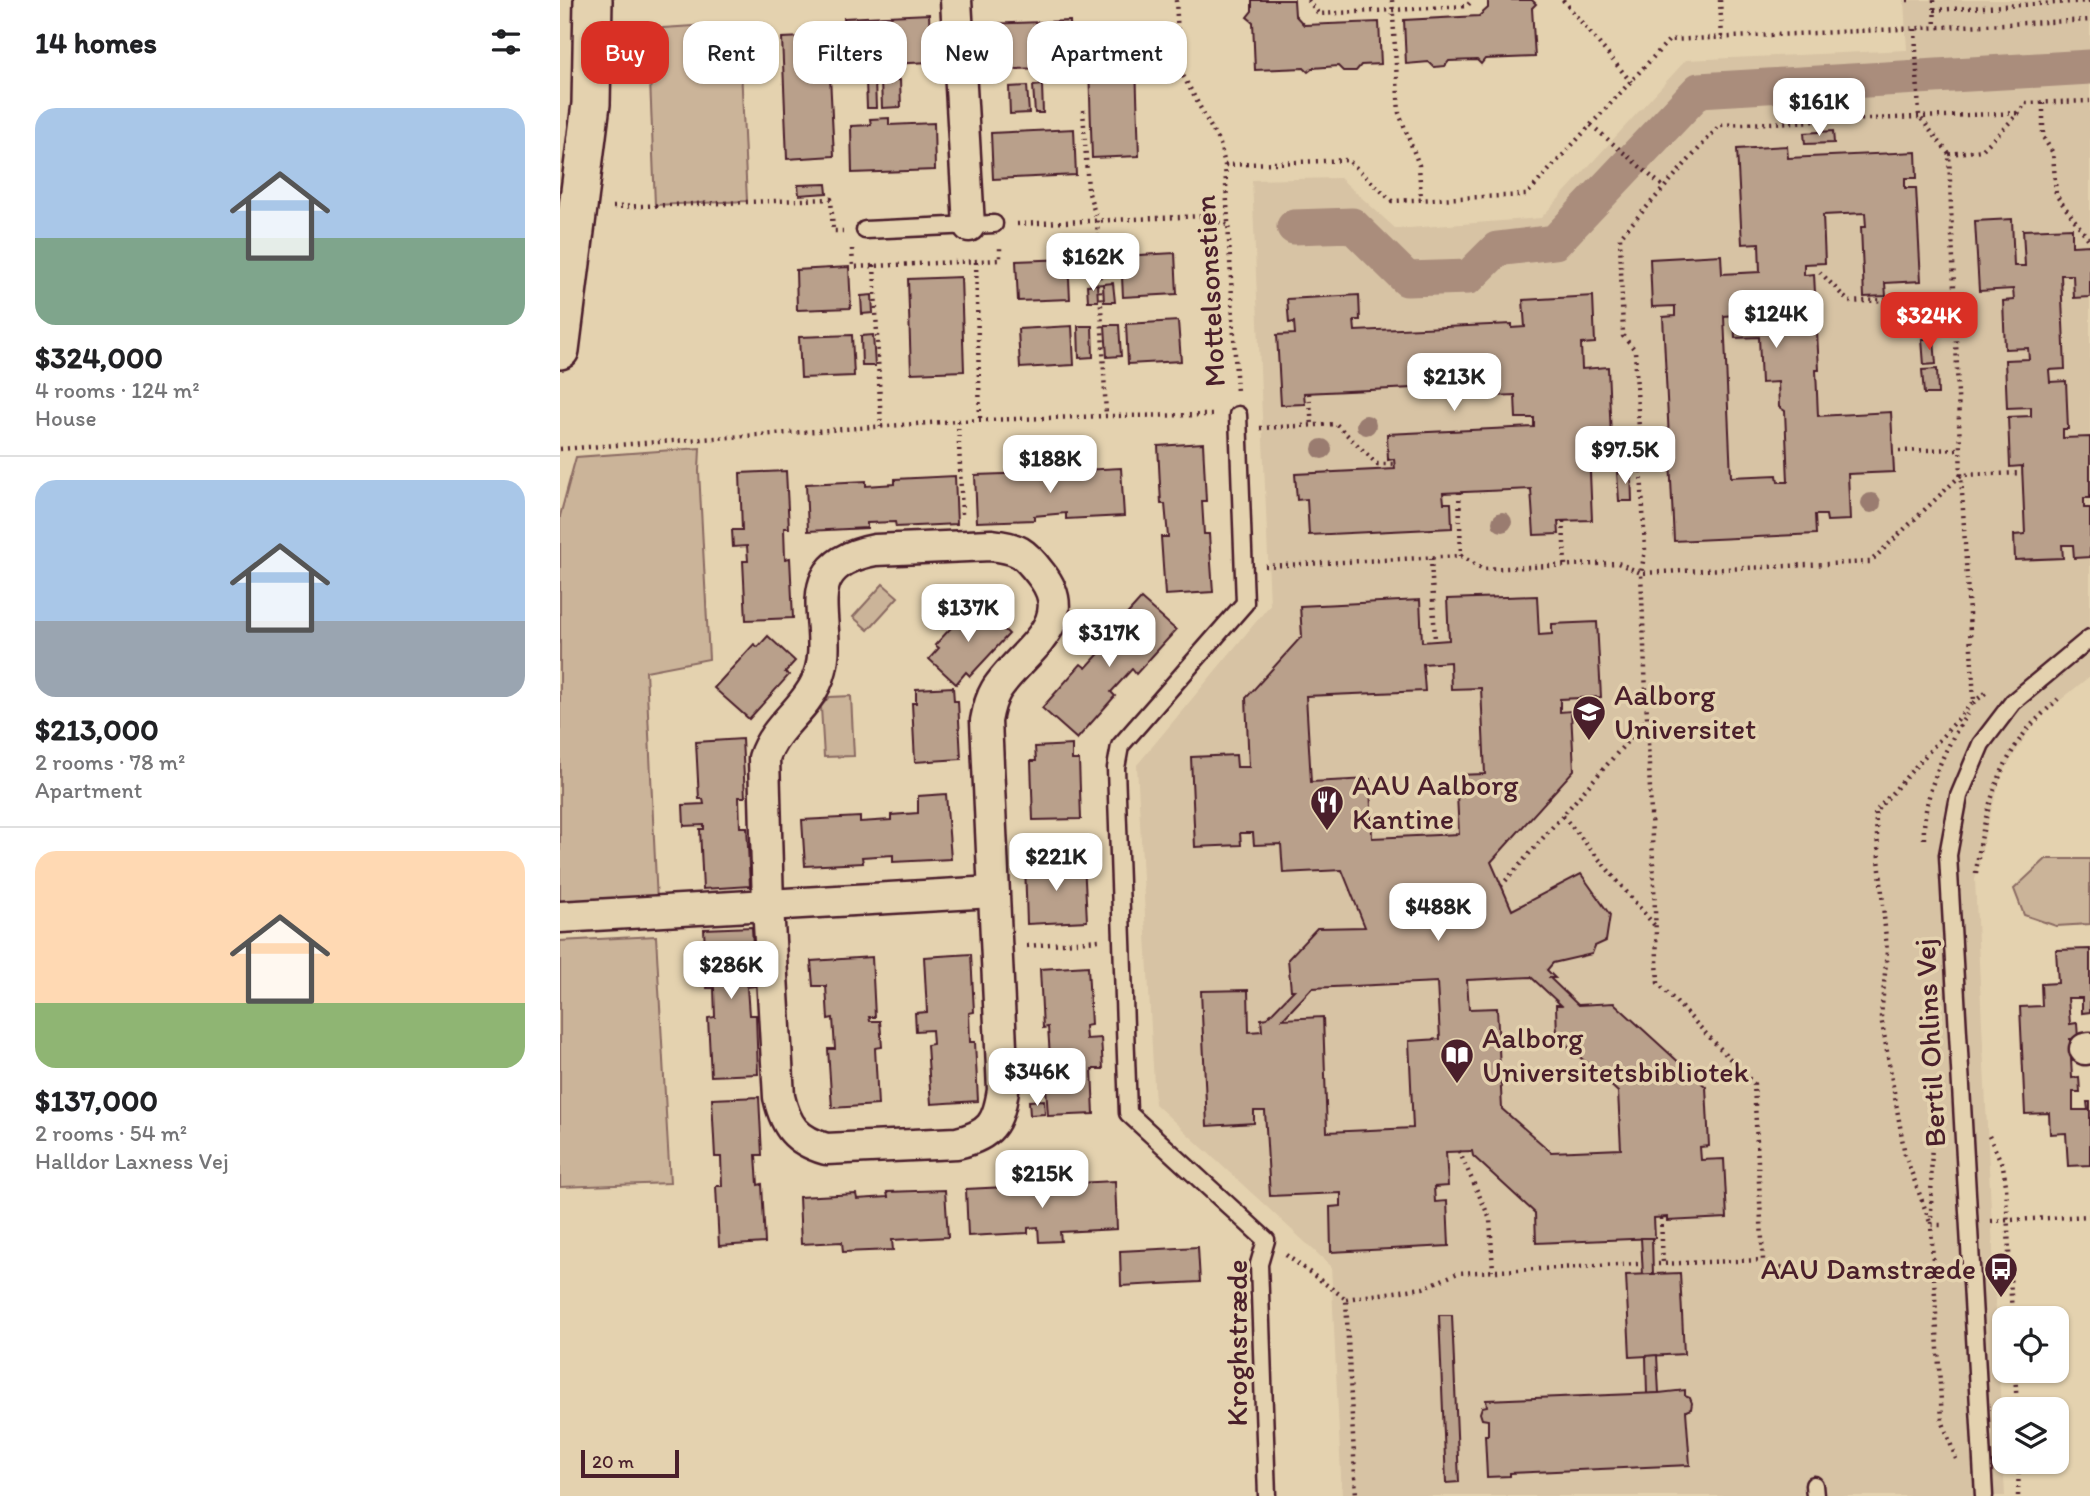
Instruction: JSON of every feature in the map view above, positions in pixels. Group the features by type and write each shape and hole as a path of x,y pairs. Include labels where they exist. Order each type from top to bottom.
{"street":[{"path":"560,350 591,104 593,0"},
{"path":"956,0 988,229"},
{"path":"964,545 1004,546 1021,552 1049,583 1054,601 1051,623 997,688 986,721 1003,1090 1000,1110 986,1132 975,1139 957,1143 826,1149 797,1137 789,1125 779,1097 768,906 764,758 776,733 810,694 821,670 821,610 824,583 829,572 839,563 860,553 964,545"},
{"path":"560,917 993,891"}],"lane":[{"path":"858,230 988,229"},
{"name":"Kroghstræde","path":"1238,422 1245,603 1120,746 1116,768 1128,1113 1266,1240 1259,1264 1268,1496"},
{"name":"Bertil Ohlins Vej","path":"1984,1496 1948,855 1959,796 1981,744 2013,702 2090,638"}],"path":[{"name":"Mottelsonstien","path":"1176,0 1180,70 1220,144 1225,165 1238,422"},
{"path":"1308,0 1320,15 1467,6 1472,0"},
{"path":"1392,0 1399,113 1419,165 1421,200"},
{"path":"1563,0 1631,82"},
{"path":"1720,0 1722,37"},
{"path":"1934,0 1935,28"},
{"path":"1934,10 2090,1"},
{"path":"1225,165 1348,160 1392,201 1526,195 1669,40 2090,20"},
{"path":"1915,29 1919,116 1949,154 1961,475 1975,702 1875,812 1887,951 1881,1017 1905,1155 1931,1225"},
{"path":"1949,154 1982,150 2019,113 2025,103 2090,101"},
{"path":"2043,103 2043,137 2053,153 2056,195 2090,241"},
{"path":"1083,110 1088,190 1097,220 1106,416"},
{"path":"1763,1260 1754,1084 1658,983 1641,573 1645,550 1635,350 1623,336 1620,237 1720,125 2019,113"},
{"path":"1591,125 1665,188"},
{"path":"578,208 831,199 833,232 858,230"},
{"path":"1012,224 1205,216 1227,225"},
{"path":"851,243 853,267 1000,260 988,229"},
{"path":"976,262 980,420"},
{"path":"874,265 881,428"},
{"path":"1820,272 1849,302 1955,296"},
{"path":"1309,393 1312,425"},
{"path":"560,449 958,421 1106,416 1336,424 1377,464 1395,464"},
{"path":"958,421 964,545"},
{"path":"1899,452 1960,449"},
{"path":"1244,567 1461,556 1483,569 1618,563 1641,573 1870,562 1961,475 2022,473"},
{"path":"1459,492 1461,556"},
{"path":"1563,521 1565,565"},
{"path":"1431,558 1435,641"},
{"path":"1976,876 1980,837 1995,790 2011,753 2028,729 2068,690"},
{"path":"1502,886 1647,719"},
{"path":"1563,816 1656,927"},
{"path":"996,949 1121,939"},
{"path":"1988,1134 2003,1166 2006,1185 2011,1306"},
{"path":"1460,1151 1490,1219 1493,1271"},
{"path":"2007,1220 2090,1216"},
{"path":"1661,1218 1661,1264 1763,1260 1801,1277"},
{"path":"1266,1240 1346,1299 1423,1287 1458,1273 1638,1264"},
{"path":"1346,1299 1356,1496"},
{"path":"2018,1496 2019,1474"}],"shaded area":[{"name":"Aalborg Universitet","path":"1904,0 2090,0 2090,676 2036,720 2002,774 1975,880 1996,1306 1992,1306 1992,1383 1999,1383 2000,1397 1992,1397 1992,1474 2004,1474 2005,1496 1342,1496 1331,1266 1155,1104 1137,765 1270,605 1252,180 1340,178 1396,229 1541,218 1686,60 1907,50"},
{"path":"683,27 683,84 742,84 747,201 655,205 650,84 669,84 669,28"},
{"path":"700,448 709,659 646,671 657,902 560,906 560,516 576,457"},
{"path":"883,584 898,597 868,630 853,617"},
{"path":"851,696 854,756 824,757 821,707 829,697"},
{"path":"2046,859 2090,859 2090,924 2056,926 2024,915 2014,889"},
{"path":"656,936 670,1183 560,1187 560,941"}],"building":[{"path":"1252,0 1294,0 1295,15 1304,25 1379,22 1381,64 1361,65 1356,71 1343,71 1338,66 1313,68 1308,72 1304,68 1255,70 1253,22 1247,17 1252,11"},
{"path":"1488,0 1532,0 1536,4 1532,8 1535,57 1485,59 1481,64 1477,60 1449,61 1445,66 1434,67 1429,62 1406,64 1404,20 1479,16 1488,8"},
{"path":"929,14 929,21 921,21 921,62 907,63 907,21 844,21 844,18"},
{"path":"1013,23 1027,23 1027,69 1013,69"},
{"path":"782,38 793,38 793,84 830,84 834,156 787,159"},
{"path":"866,84 875,84 876,108 867,108"},
{"path":"881,84 900,84 901,107 882,108"},
{"path":"1090,84 1137,84 1139,156 1092,158"},
{"path":"1042,85 1043,113 1035,113 1033,86"},
{"path":"1027,86 1029,113 1010,114 1009,87"},
{"path":"889,118 889,125 934,123 935,170 852,173 851,126 871,125 870,119"},
{"path":"1074,129 1076,175 993,179 991,133"},
{"path":"1833,131 1834,143 1805,144 1804,133"},
{"path":"1787,146 1788,158 1916,152 1917,178 1905,178 1905,188 1916,188 1921,281 1885,283 1886,296 1864,297 1861,227 1866,227 1865,213 1823,215 1825,263 1804,264 1804,275 1814,274 1819,370 1816,370 1818,416 1891,412 1894,472 1848,474 1850,520 1827,521 1826,515 1815,515 1816,534 1674,541 1663,317 1675,316 1675,306 1652,307 1650,259 1721,255 1722,274 1760,272 1759,243 1742,244 1737,149","holes":["1734,315 1735,338 1759,337 1761,383 1778,382 1779,407 1785,411 1788,482 1778,482 1777,475 1731,477 1724,316"]},
{"path":"826,184 827,193 799,195 798,185"},
{"path":"2012,219 2014,266 2025,266 2023,230 2072,228 2072,246 2090,245 2090,297 2074,298 2073,275 2061,275 2065,369 2049,370 2050,382 2066,381 2068,429 2063,429 2063,438 2090,437 2090,498 2084,498 2084,508 2090,508 2090,557 2074,558 2073,545 2062,545 2063,558 2015,560 2014,535 2025,534 2022,466 2010,467 2008,417 2031,416 2031,407 2007,408 2005,360 2029,359 2028,348 2005,349 2003,301 2014,300 2013,289 1979,291 1975,221"},
{"path":"1175,253 1177,294 1123,297 1121,256"},
{"path":"1068,259 1070,299 1018,301 1016,261"},
{"path":"849,267 851,308 797,310 796,270"},
{"path":"961,277 964,371 911,373 908,279"},
{"path":"1113,283 1115,302 1104,302 1103,284"},
{"path":"1097,284 1098,301 1088,301 1087,285"},
{"path":"872,295 873,313 862,314 861,296"},
{"path":"1359,295 1360,320 1354,320 1355,331 1512,324 1512,328 1525,327 1523,300 1593,296 1595,343 1581,344 1582,369 1608,367 1611,437 1584,438 1584,450 1589,449 1592,520 1558,521 1559,534 1534,535 1531,489 1443,493 1444,503 1451,503 1452,528 1309,535 1307,499 1297,500 1295,474 1395,469 1394,459 1388,460 1387,434 1534,427 1534,418 1516,418 1515,395 1493,396 1492,373 1479,373 1479,385 1304,393 1305,404 1281,405 1277,335 1295,334 1294,322 1289,323 1287,299"},
{"path":"1178,321 1181,361 1128,364 1126,324"},
{"path":"1105,325 1119,325 1121,356 1107,357"},
{"path":"1072,326 1074,365 1020,368 1018,329"},
{"path":"1078,326 1092,326 1093,357 1079,358"},
{"path":"852,335 854,376 801,378 799,337"},
{"path":"873,335 875,366 862,366 861,336"},
{"path":"1922,339 1934,339 1936,364 1924,365"},
{"path":"1937,369 1938,394 1924,394 1922,370"},
{"path":"1203,443 1206,501 1202,501 1204,534 1209,534 1213,592 1165,595 1161,537 1168,537 1165,504 1161,504 1158,446"},
{"path":"1121,468 1124,516 1066,519 1066,513 1034,516 1034,520 977,522 975,475 1032,473 1033,478 1064,475 1063,471"},
{"path":"786,471 789,528 784,528 785,559 790,558 793,618 746,620 743,561 748,561 747,546 733,547 732,530 742,530 740,473"},
{"path":"1631,471 1632,501 1619,501 1617,472"},
{"path":"955,476 957,524 896,527 895,522 867,523 867,528 808,531 806,484 866,481 866,486 895,484 895,479"},
{"path":"1537,596 1539,635 1552,634 1552,624 1597,622 1601,697 1560,699 1560,712 1571,711 1574,770 1491,862 1512,910 1581,874 1610,915 1606,941 1595,946 1592,954 1553,963 1547,970 1555,978 1550,978 1578,1005 1614,1003 1706,1087 1709,1146 1700,1147 1701,1160 1724,1159 1727,1218 1667,1221 1667,1217 1654,1218 1655,1238 1536,1243 1535,1213 1473,1156 1472,1151 1446,1152 1448,1186 1434,1187 1435,1202 1447,1201 1449,1246 1331,1252 1330,1207 1341,1206 1341,1193 1270,1196 1265,1111 1254,1111 1254,1123 1207,1126 1201,991 1248,990 1249,1032 1262,1031 1261,1019 1267,1018 1294,990 1291,990 1288,959 1317,928 1365,927 1342,870 1283,873 1281,844 1254,845 1253,833 1240,833 1241,845 1195,847 1191,757 1236,755 1237,767 1249,767 1246,698 1302,636 1300,606 1420,600 1422,642 1449,640 1447,599","holes":["1450,662 1451,689 1481,688 1485,774 1456,775 1459,834 1372,838 1370,779 1311,782 1306,696 1425,691 1423,664","1531,977 1561,1005 1556,1005 1557,1036 1618,1092 1621,1149 1551,1152 1502,1109 1497,1008 1469,1009 1467,980","1437,982 1440,1039 1409,1041 1413,1128 1327,1132 1323,1017 1283,1019 1312,988"]},
{"path":"1141,599 1176,630 1136,674 1132,669 1111,692 1115,696 1077,739 1042,708 1081,664 1086,668 1106,646 1102,642"},
{"path":"975,602 1009,634 970,676 966,672 956,684 929,659 939,648 935,645"},
{"path":"768,636 795,661 785,672 789,675 749,719 714,688 754,644 758,647"},
{"path":"953,687 954,701 958,701 961,759 915,762 912,703 916,703 916,689"},
{"path":"742,739 745,797 739,797 740,827 747,827 750,886 703,889 700,829 704,829 704,825 684,826 683,805 704,804 703,799 699,799 696,742"},
{"path":"1072,745 1072,760 1079,760 1081,819 1033,820 1031,761 1036,761 1035,747"},
{"path":"946,794 951,859 893,862 893,855 862,857 863,863 805,866 802,820 860,817 860,822 891,820 891,815 918,813 918,796"},
{"path":"1084,861 1087,921 1027,924 1025,864"},
{"path":"752,927 755,986 747,987 749,1015 756,1015 758,1074 711,1076 708,1018 715,1017 714,988 707,988 704,929"},
{"path":"2090,949 2090,1012 2082,1013 2082,998 2068,998 2070,1024 2077,1023 2078,1039 2070,1039 2072,1078 2079,1077 2080,1092 2073,1092 2073,1110 2088,1110 2087,1102 2090,1102 2090,1165 2068,1166 2066,1133 2050,1134 2049,1113 2025,1114 2020,1007 2042,1006 2041,984 2058,983 2056,950"},
{"path":"971,954 974,1012 969,1013 970,1042 975,1042 978,1101 931,1104 927,1045 933,1044 932,1030 916,1031 915,1013 927,1012 924,957"},
{"path":"872,957 875,1017 869,1017 870,1021 880,1021 882,1047 875,1048 878,1105 832,1108 828,1049 835,1049 833,1018 828,1019 826,986 813,986 811,961"},
{"path":"1088,966 1091,1025 1085,1026 1086,1039 1101,1038 1103,1069 1092,1069 1094,1114 1048,1116 1044,1058 1050,1057 1048,1027 1043,1028 1040,969"},
{"path":"759,1097 762,1155 756,1155 758,1185 762,1184 765,1243 719,1246 716,1186 722,1186 721,1157 715,1157 712,1099"},
{"path":"1044,1100 1045,1114 1030,1115 1029,1101"},
{"path":"1115,1181 1117,1229 1060,1232 1061,1241 1039,1242 1038,1227 1028,1228 1028,1233 968,1236 966,1189 1026,1186 1026,1191 1056,1189 1056,1184"},
{"path":"945,1190 948,1237 892,1240 893,1250 843,1252 842,1242 801,1244 799,1197 856,1194 857,1199 888,1197 887,1192"},
{"path":"1641,1238 1652,1238 1653,1274 1643,1275"},
{"path":"1198,1247 1200,1282 1121,1286 1120,1251"},
{"path":"1680,1273 1684,1354 1630,1357 1626,1275"},
{"path":"1439,1315 1452,1315 1459,1482 1446,1483"},
{"path":"1657,1355 1659,1393 1647,1394 1646,1356"},
{"path":"1685,1390 1685,1396 1690,1398 1692,1403 1691,1409 1686,1411 1690,1465 1510,1473 1510,1476 1487,1477 1485,1435 1488,1435 1488,1420 1482,1419 1480,1413 1482,1407 1487,1406 1486,1400"}],"waterway":[{"path":"1294,227 1352,225 1407,279 1469,277 1497,249 1555,242 1699,90 2090,67"}],"place":[{"name":"Aalborg Universitet","path":"1589,742"},
{"name":"AAU Aalborg Kantine","path":"1327,832"},
{"name":"Aalborg Universitetsbibliotek","path":"1457,1085"},
{"name":"AAU Damstræde","path":"2001,1299"}]}
